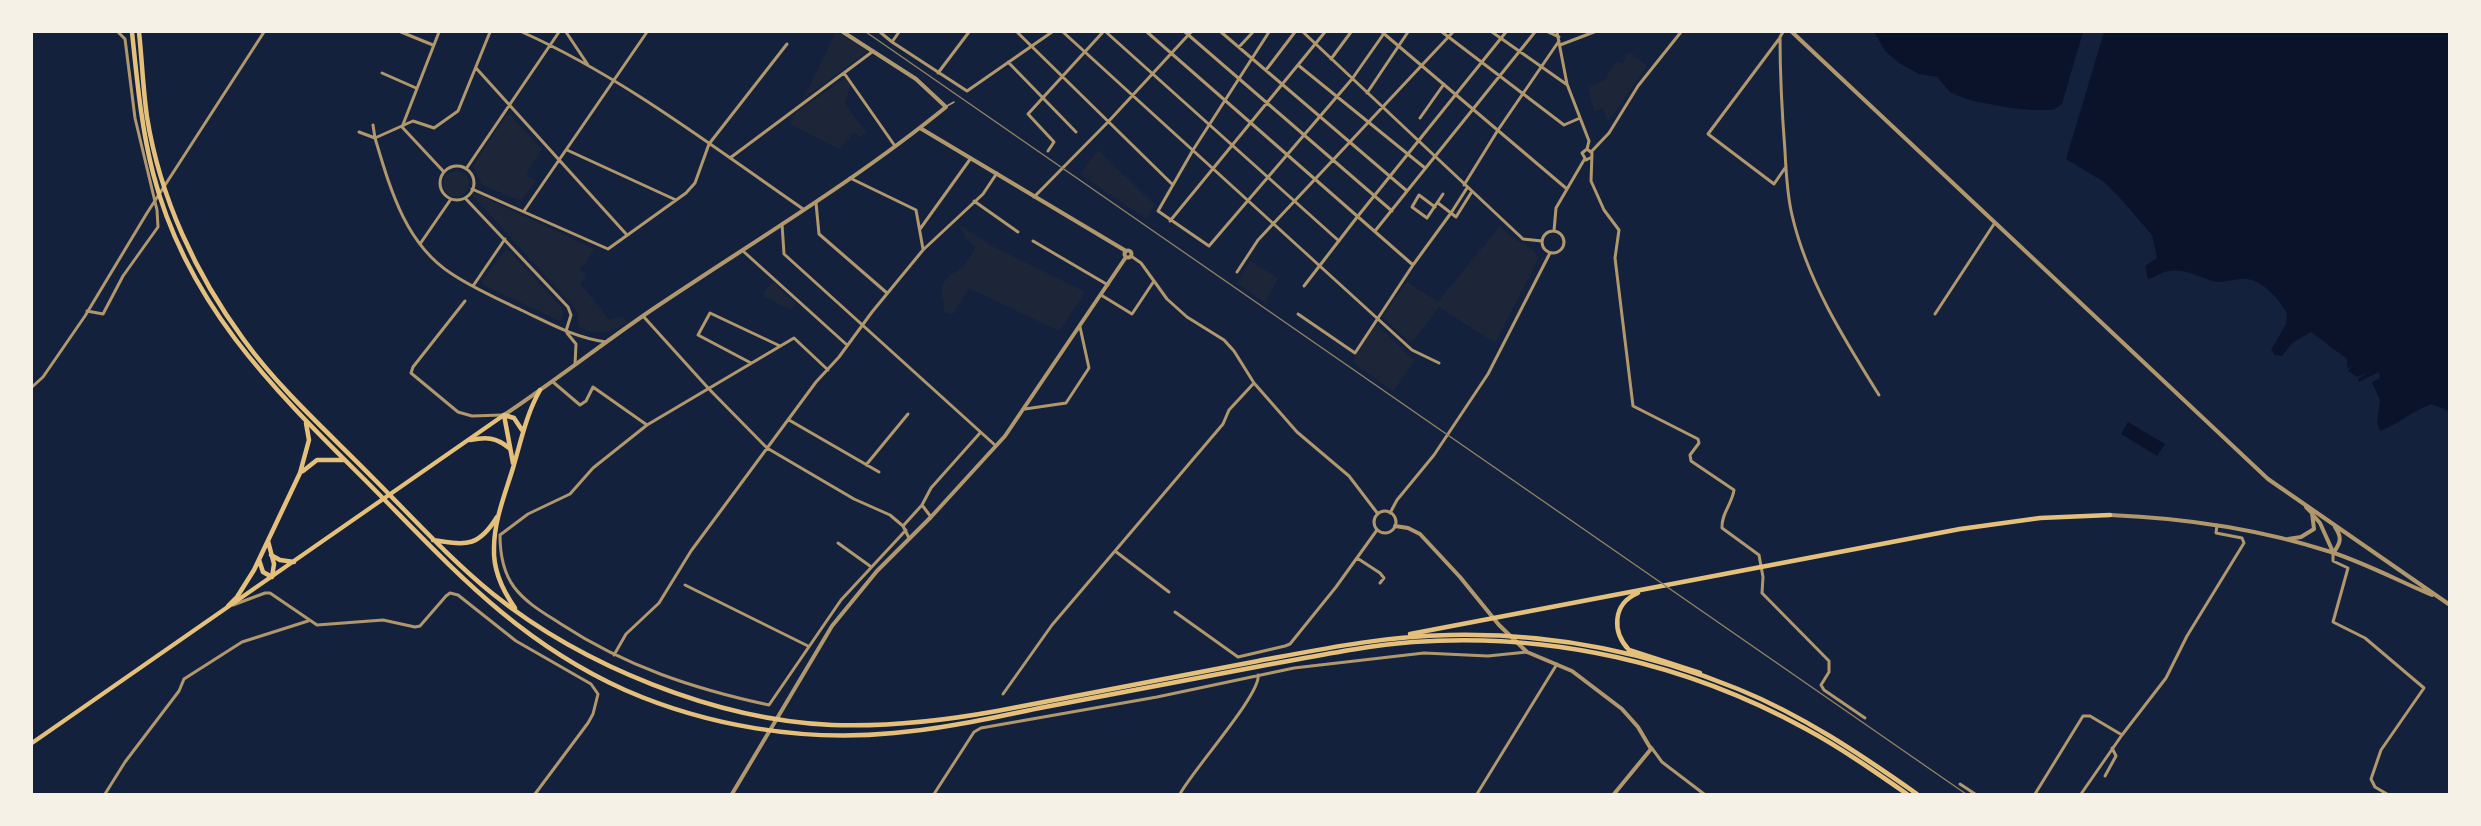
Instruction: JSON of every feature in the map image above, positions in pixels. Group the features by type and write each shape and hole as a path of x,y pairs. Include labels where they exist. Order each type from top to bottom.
{"highway":[{"path":"132,32 142,119 154,176 178,243 202,291 238,346 305,421 491,606 540,643 644,698 689,713 772,731 826,735 899,733 964,723 1357,649 1438,641 1512,642 1607,655 1656,667 1744,698 1807,729 1907,795"},
{"path":"139,32 147,118 160,172 176,221 209,287 245,342 282,385 472,577 516,611 580,651 668,689 712,704 761,716 829,725 891,725 944,720 1309,651 1387,639 1489,616 1501,617 2005,522 2110,515"},
{"path":"516,611 497,573 494,548 498,515 531,406 540,390"},
{"path":"513,465 504,415 514,418 523,431"},
{"path":"228,606 246,585 300,472 309,440 305,421"},
{"path":"470,440 492,438 500,441 509,449"},
{"path":"300,472 317,460 345,460"},
{"path":"433,540 460,544 476,541 487,533 498,515"},
{"path":"259,556 263,572 272,577 274,571 268,539"},
{"path":"271,555 279,560 294,562"},
{"path":"1658,588 1632,596 1619,609 1616,621 1622,642 1629,650 1692,668 1715,681"},
{"path":"1387,639 1451,635 1522,637 1613,651 1672,666 1739,689 1810,724 1862,756 1917,795"}],"main road":[{"path":"32,743 504,415"}],"street":[{"path":"87,311 103,314 123,276 158,227 157,210 136,127 125,39 118,32"},
{"path":"32,387 43,377 87,311 147,213 264,32"},
{"path":"401,32 433,45"},
{"path":"402,127 439,32"},
{"path":"360,132 375,138 413,121 434,128 456,114 490,32"},
{"path":"522,32 550,44 614,81 803,209"},
{"path":"466,169 558,32"},
{"path":"566,32 590,67"},
{"path":"524,212 647,32"},
{"path":"465,301 413,367 411,373 459,412 472,416 504,415 643,316 743,251 895,146 946,106 916,79 843,32"},
{"path":"880,32 967,91 1052,32"},
{"path":"892,42 899,32"},
{"path":"938,73 969,32"},
{"path":"1017,32 1173,185"},
{"path":"1063,32 1412,350 1439,363"},
{"path":"1048,151 1054,142 1028,114 1105,32 1339,241"},
{"path":"1147,32 1227,99 1413,265"},
{"path":"1034,197 1108,122 1188,32 1392,211"},
{"path":"1221,32 1407,190"},
{"path":"1239,47 1253,32"},
{"path":"1269,32 1193,150 1158,211 1209,246 1352,79 1384,32 1567,189"},
{"path":"1266,70 1295,32"},
{"path":"1303,32 1523,239 1542,241"},
{"path":"1170,221 1325,32"},
{"path":"1331,59 1351,32"},
{"path":"1367,93 1408,32"},
{"path":"1442,32 1564,125 1580,118"},
{"path":"1237,272 1258,240 1348,140 1453,32"},
{"path":"1492,32 1567,84"},
{"path":"1304,286 1455,93 1506,32"},
{"path":"1374,231 1535,32"},
{"path":"1548,32 1559,41"},
{"path":"1554,231 1556,208 1584,159 1582,153 1587,150 1589,141 1567,84 1557,32"},
{"path":"1298,314 1355,353 1413,265 1451,213 1498,130 1559,41 1594,32"},
{"path":"1591,152 1609,133 1644,79 1682,32"},
{"path":"1783,32 1708,134 1774,184 1786,167"},
{"path":"1792,32 2268,479 2441,599"},
{"path":"1780,37 1780,88 1792,216 1805,257 1837,328 1879,395"},
{"path":"472,189 608,249 676,200 695,183 709,144 787,44"},
{"path":"729,158 874,51"},
{"path":"1008,62 1076,132"},
{"path":"1298,65 1425,168"},
{"path":"476,68 627,236"},
{"path":"382,73 416,88"},
{"path":"844,73 895,146"},
{"path":"1420,118 1444,84"},
{"path":"373,125 394,201 410,232 450,274 566,331 587,339 608,342"},
{"path":"402,127 444,172"},
{"path":"920,128 1141,263 1167,299 1187,317 1229,345 1254,382 1297,432 1349,476 1378,514"},
{"path":"567,150 676,200"},
{"path":"1587,150 1591,152"},
{"path":"1591,152 1591,181 1604,210 1619,230 1615,258 1633,406 1698,439 1699,442 1690,455 1691,462 1734,490 1733,498 1721,520 1722,528 1759,555 1762,593 1829,661 1829,672 1821,685 1824,690 1865,718"},
{"path":"1584,159 1592,157"},
{"path":"920,229 971,158"},
{"path":"456,166 466,169 472,178 472,189 465,198 451,199 440,188 444,172 456,166"},
{"path":"614,655 626,634 659,603 691,551 816,382 923,250 983,194 997,173"},
{"path":"848,178 916,210 923,250"},
{"path":"1438,203 1456,217 1472,192"},
{"path":"1435,207 1419,195 1412,207 1426,218 1435,207 1438,203 1443,194"},
{"path":"465,198 568,307 571,315 566,331"},
{"path":"420,244 451,199"},
{"path":"816,201 819,234 887,293"},
{"path":"974,201 1018,232"},
{"path":"782,224 784,254 996,446"},
{"path":"1935,314 1994,224"},
{"path":"1554,231 1561,234 1565,244 1557,253 1550,253 1544,248 1542,241 1547,233 1554,231"},
{"path":"473,286 505,239"},
{"path":"1033,242 1108,285"},
{"path":"743,251 847,345"},
{"path":"1390,513 1397,500 1434,455 1488,374 1550,253"},
{"path":"732,795 784,706 847,606 877,571 931,517 996,446 1025,409 1128,255"},
{"path":"1101,295 1132,314 1154,281"},
{"path":"751,364 698,335 710,312 780,346"},
{"path":"643,316 709,389 767,448 854,499 890,515 904,528 909,539"},
{"path":"1025,409 1066,403 1089,368 1080,327"},
{"path":"566,331 576,344 575,366"},
{"path":"828,370 794,338 646,425 593,468 570,494 528,514 500,535 500,550 513,585 525,600 614,655 686,684 769,705 841,600 904,528 922,505 931,488 981,432"},
{"path":"553,382 580,405 586,401 593,387 646,425"},
{"path":"1003,694 1052,625 1223,424 1229,410 1254,382"},
{"path":"866,465 908,414"},
{"path":"789,420 879,472"},
{"path":"2299,501 2320,523 2333,553 2333,561 2348,568 2333,622 2365,638 2424,688 2381,750 2371,779 2374,787 2387,795"},
{"path":"922,505 931,517"},
{"path":"1384,511 1390,513 1395,519 1395,526 1387,533 1377,530 1374,520 1378,514 1384,511"},
{"path":"2287,539 2301,537 2314,529 2312,513"},
{"path":"2110,515 2163,518 2217,525 2287,539 2333,553 2450,604"},
{"path":"2333,523 2340,534 2340,541 2333,553"},
{"path":"2081,795 2112,748 2166,678 2187,636 2244,543 2242,538 2216,533 2217,525"},
{"path":"1395,526 1408,528 1420,534 1460,577 1489,616 1527,652 1557,664 1584,680 1622,709 1662,762 1704,795"},
{"path":"1175,612 1238,657 1286,646 1315,615 1377,530"},
{"path":"838,543 870,566"},
{"path":"1115,551 1169,592"},
{"path":"1357,558 1380,573 1384,578 1380,584"},
{"path":"686,585 808,646"},
{"path":"228,606 270,593 317,626 383,620 415,627 420,626 446,596 454,594 516,641 591,684 598,694 593,714 535,795"},
{"path":"105,795 125,762 179,691 183,679 242,642 308,621"},
{"path":"934,795 974,732 981,728 1157,697 1302,667 1424,653 1488,656 1527,652"},
{"path":"1477,795 1557,664"},
{"path":"1180,795 1252,693 1259,682 1258,675"},
{"path":"2035,795 2081,717 2090,716 2122,735"},
{"path":"1614,795 1649,753 1650,746"},
{"path":"2105,776 2116,756 2112,748"},
{"path":"1960,784 1975,795"}],"lane":[{"path":"946,106 954,102"}],"shaded area":[{"path":"836,32 868,51 803,99"},
{"path":"1874,32 2083,32 2062,104 2053,110 2033,110 1973,101 1951,93 1937,77 1919,74 1899,63 1885,51"},
{"path":"2104,32 2449,32 2449,411 2431,404 2380,431 2377,422 2380,401 2372,382 2380,378 2379,372 2359,382 2358,379 2368,372 2357,377 2348,371 2352,365 2347,369 2347,359 2311,332 2292,343 2282,356 2275,355 2271,350 2286,324 2287,313 2262,285 2248,279 2216,282 2175,270 2163,272 2148,279 2145,266 2157,258 2152,235 2104,182 2066,159"},
{"path":"1630,52 1647,66 1608,122 1603,108 1594,112 1588,88 1604,80 1617,61 1622,64"},
{"path":"845,78 850,86 845,104 866,132 860,137 855,132 839,149 790,124 794,114"},
{"path":"506,115 510,115 542,149 526,174 536,181 521,201 482,185 473,166"},
{"path":"1098,150 1155,205 1146,219 1080,174"},
{"path":"456,171 465,175 469,184 465,193 456,197 447,193 443,184 447,175"},
{"path":"473,192 594,249 580,268 586,278 580,283 609,320 623,316 628,323 597,333 578,326 578,313 574,307 472,195"},
{"path":"962,226 992,246 1085,292 1059,331 969,288 953,314 944,312 943,285 951,274 966,264 975,247 964,237 964,232 960,228"},
{"path":"1500,226 1513,238 1533,250 1537,262 1495,343 1439,307 1411,343 1382,317 1407,282 1438,302"},
{"path":"508,250 561,307 564,315 560,321 483,285 482,282 504,251"},
{"path":"1250,261 1278,278 1265,303 1237,283"},
{"path":"773,282 796,304 791,310 765,297 763,293"},
{"path":"1373,325 1378,326 1415,361 1393,391 1352,362"},
{"path":"2128,422 2165,444 2157,456 2121,434"}],"railway":[{"path":"866,32 1966,794"}]}
